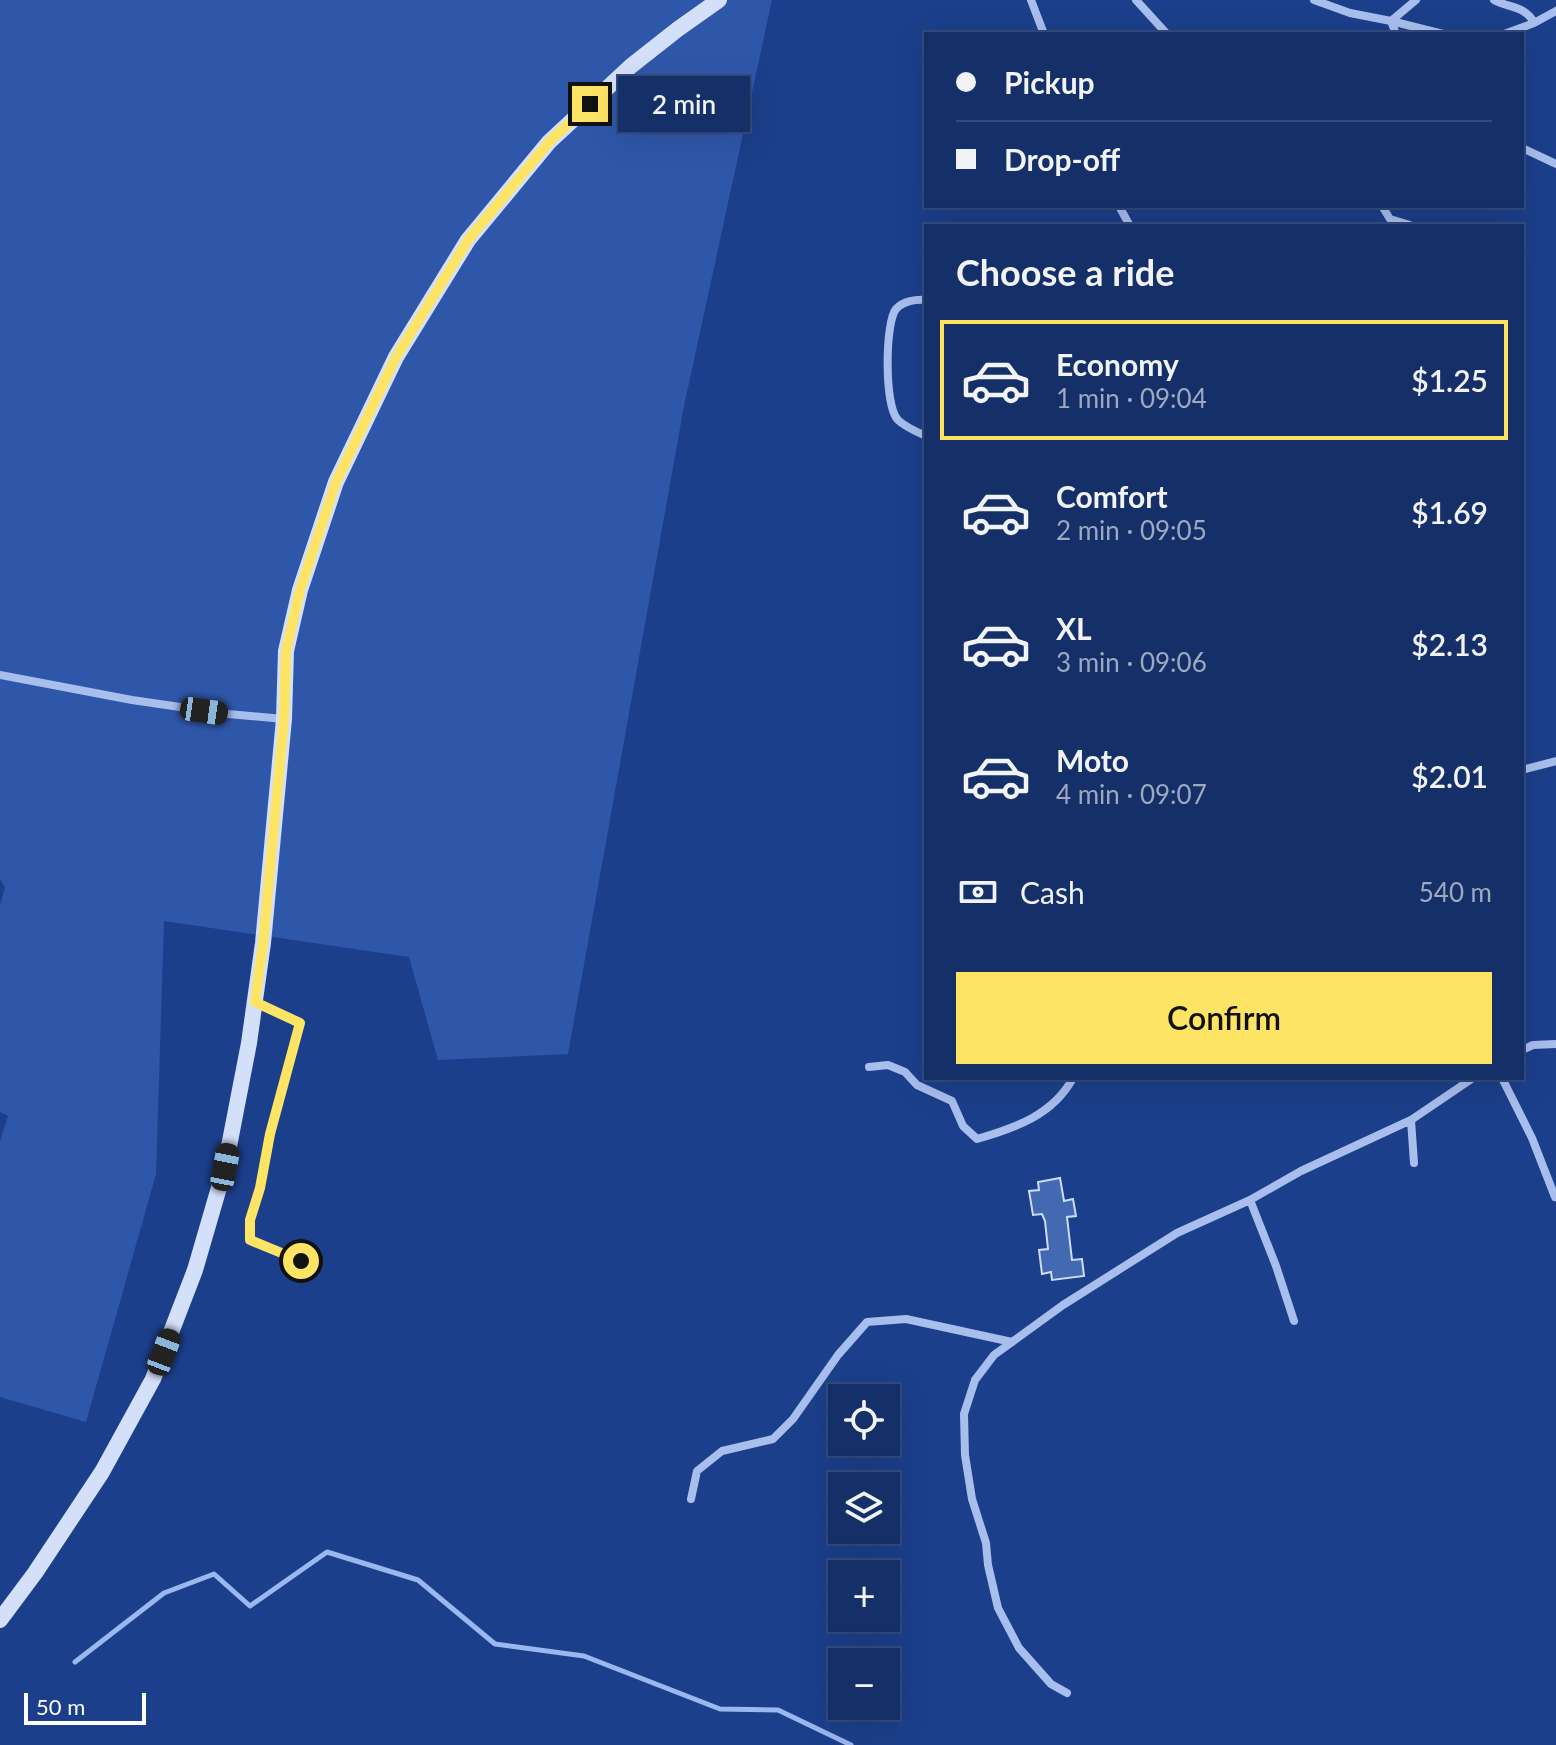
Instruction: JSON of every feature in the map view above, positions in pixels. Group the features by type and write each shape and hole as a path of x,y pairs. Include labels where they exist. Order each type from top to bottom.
{"main road":[{"path":"0,1620 102,1472 153,1379 195,1270 225,1167 249,1043 263,943 284,719 286,651 300,590 336,482 396,357 468,240 549,142 631,66 719,0"}],"street":[{"path":"1031,0 1043,32"},
{"path":"1136,0 1165,32"},
{"path":"1314,0 1350,13 1435,32"},
{"path":"1391,21 1416,0"},
{"path":"1494,0 1530,14 1534,23"},
{"path":"1509,32 1556,11"},
{"path":"1391,21 1395,32"},
{"path":"1524,149 1556,164"},
{"path":"1383,208 1390,219 1407,224"},
{"path":"924,300 905,303 895,310 890,322 888,394 892,412 898,421 924,435"},
{"path":"0,675 132,700 284,719"},
{"path":"1524,769 1556,761"},
{"path":"255,1002 300,1023 250,1220 250,1240 309,1265"},
{"path":"1524,1049 1533,1045 1556,1044"},
{"path":"869,1067 888,1065 905,1072 917,1085 952,1101 963,1126 977,1139 1011,1129 1035,1117 1053,1103 1072,1080"},
{"path":"1067,1693 1051,1684 1019,1648 998,1608 986,1543 972,1499 965,1455 964,1414 975,1380 994,1355 1063,1305 1177,1233 1411,1120 1470,1080"},
{"path":"1503,1080 1532,1138 1555,1197"},
{"path":"1411,1120 1414,1163"},
{"path":"1250,1200 1294,1321"},
{"path":"691,1499 697,1471 722,1451 773,1439 793,1419 838,1355 867,1322 906,1319 1012,1342"}],"shaded area":[{"path":"0,0 772,0 684,406 568,1054 438,1060 409,957 164,921 156,1174 86,1422 0,1397 0,1141 8,1116 0,1112 0,905 5,887 0,879"}],"building":[{"path":"1060,1178 1064,1201 1073,1199 1076,1216 1067,1217 1072,1260 1082,1259 1084,1276 1052,1280 1051,1272 1042,1274 1039,1250 1048,1249 1045,1221 1042,1214 1033,1215 1029,1191 1039,1190 1038,1182"}],"waterway":[{"path":"75,1662 164,1593 214,1574 250,1606 327,1552 418,1580 495,1644 584,1656 720,1709 778,1710 851,1745"}],"route":[{"path":"301,1261 250,1240 250,1220 300,1023 255,1002 284,719 286,651 300,590 336,482 396,357 468,240 549,142 590,104"}]}
